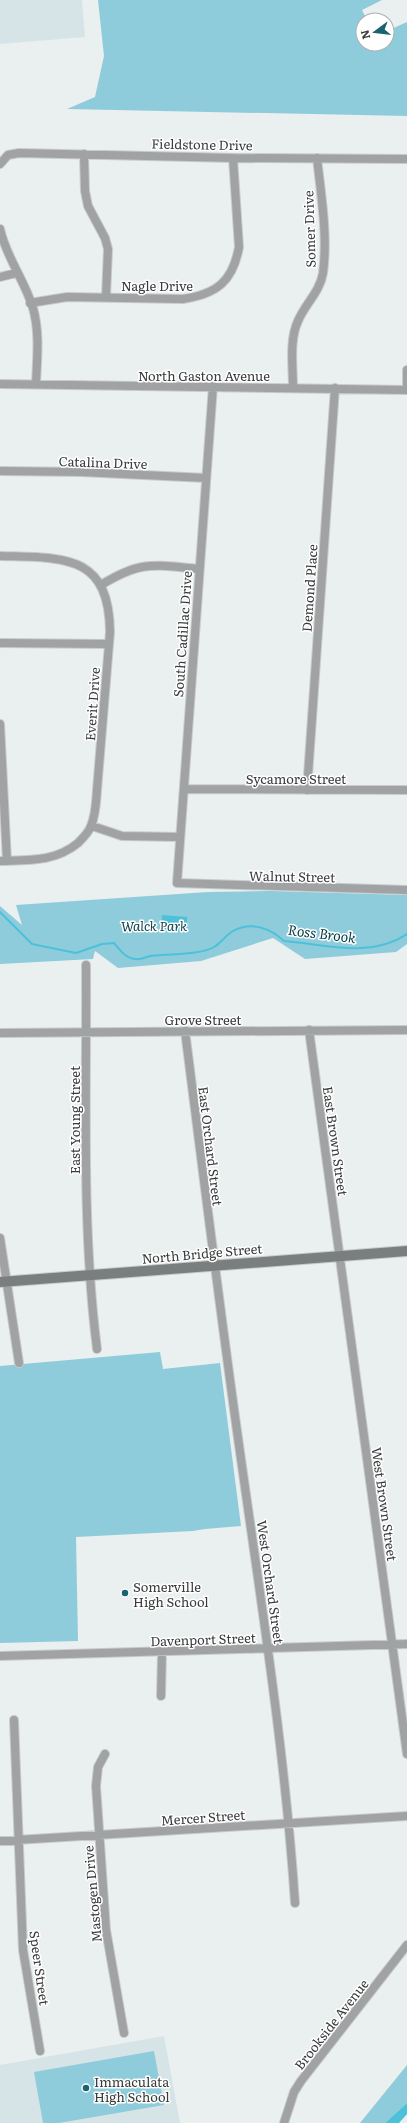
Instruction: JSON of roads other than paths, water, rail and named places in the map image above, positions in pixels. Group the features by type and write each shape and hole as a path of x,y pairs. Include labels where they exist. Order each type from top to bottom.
{"street":[{"name":"Fieldstone Drive","path":"0,164 8,155 19,153 233,158 407,159"},
{"path":"84,154 85,191 88,206 105,238 108,249 106,297"},
{"name":"Nagle Drive","path":"30,303 67,297 183,299 200,297 212,292 222,284 236,259 239,247 233,158"},
{"name":"Somer Drive","path":"294,388 294,331 301,314 317,292 323,273 323,215 317,158"},
{"path":"0,229 16,273 36,320 38,347 36,384"},
{"path":"0,277 16,273"},
{"path":"407,370 407,390"},
{"name":"North Gaston Avenue","path":"0,384 407,390"},
{"name":"South Cadillac Drive","path":"177,884 213,386"},
{"name":"Demond Place","path":"307,790 335,388"},
{"name":"Catalina Drive","path":"0,471 81,472 206,478"},
{"path":"0,556 56,558 70,561 89,571 101,585 120,574 141,566 199,569"},
{"name":"Everit Drive","path":"92,826 97,790 110,615 106,596 101,585"},
{"path":"0,643 108,644"},
{"path":"0,724 4,861 44,860 58,856 68,851 82,839 92,826 122,836 180,837"},
{"name":"Sycamore Street","path":"184,789 407,790"},
{"name":"Walnut Street","path":"177,884 407,890"},
{"name":"East Young Street","path":"86,965 86,1216 89,1276 97,1350"},
{"name":"East Brown Street","path":"309,1030 339,1256"},
{"name":"Grove Street","path":"0,1033 407,1030"},
{"name":"East Orchard Street","path":"185,1031 214,1265"},
{"path":"0,1238 4,1282 19,1363"},
{"name":"North Bridge Street","path":"4,1282 407,1251"},
{"name":"West Brown Street","path":"339,1256 407,1754"},
{"name":"West Orchard Street","path":"214,1265 269,1649 290,1823 295,1903"},
{"name":"Davenport Street","path":"0,1656 407,1644"},
{"path":"161,1696 162,1652"},
{"name":"Speer Street","path":"14,1720 23,1950 40,2051"},
{"name":"Mastogen Drive","path":"105,1754 98,1767 96,1776 106,1930 124,2033"},
{"name":"Mercer Street","path":"0,1841 407,1816"},
{"name":"Brookside Avenue","path":"284,2123 294,2092 301,2081 407,1945"}],"waterway":[{"name":"Ross Brook","path":"0,912 32,944 76,953 102,944 114,943 126,956 132,959 201,952 214,947 233,931 240,928 253,926 266,929 279,936 284,941 347,948 378,946 393,942 407,934"}],"place":[{"name":"Somerville High School","path":"125,1593"},
{"name":"Immaculata High School","path":"86,2088"}],"park label":[{"name":"Walck Park","path":"154,925"}]}
